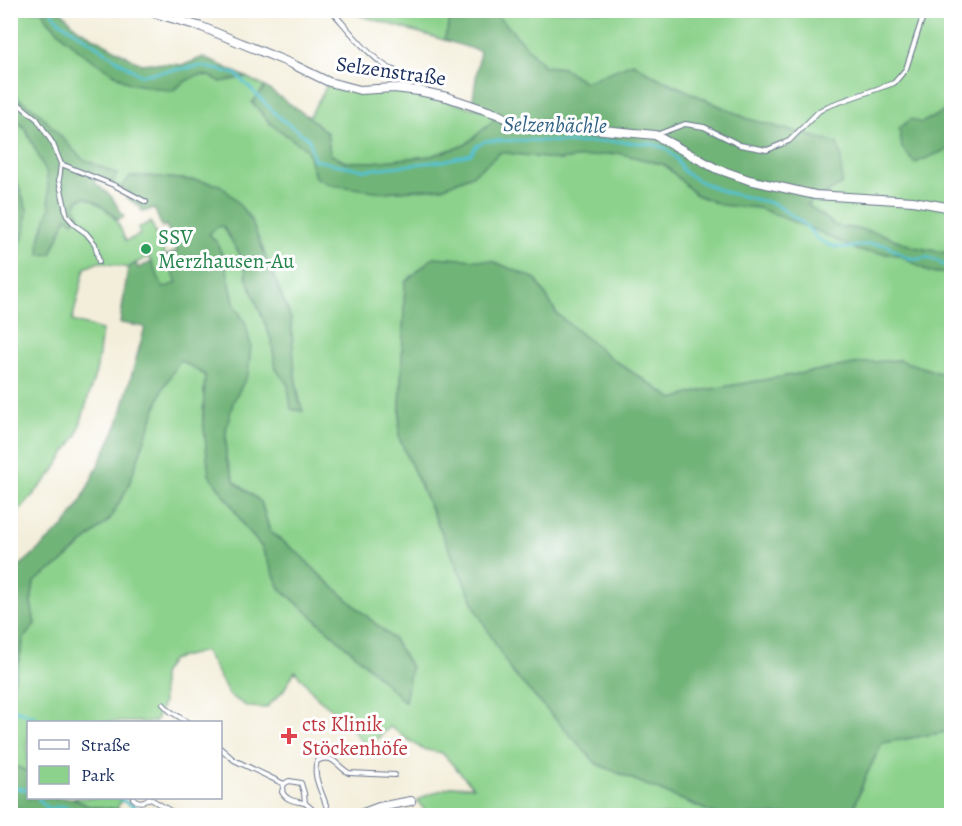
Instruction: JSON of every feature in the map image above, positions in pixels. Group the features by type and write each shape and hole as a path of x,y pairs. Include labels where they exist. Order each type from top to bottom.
{"street":[{"name":"Selzenstraße","path":"144,10 202,27 292,64 329,82 360,90 394,88 447,97 497,114 518,125 655,135 716,168 780,188 816,195 913,201 951,208"},
{"path":"355,816 379,807 411,801"}],"lane":[{"path":"331,10 387,67 413,79 418,84 418,91"},
{"path":"655,135 685,123 704,127 740,145 767,150 789,141 819,111 828,106 894,83 906,69 925,10"},
{"path":"10,97 37,119 53,144 62,164 59,180 67,216 76,226 86,232 95,244 99,262"},
{"path":"62,164 116,186 146,202"},
{"path":"163,704 184,721"},
{"path":"222,750 234,760 284,784"},
{"path":"329,816 316,777 317,761 324,758 331,759 342,770 349,773 395,775"},
{"path":"305,803 301,783 289,781 284,784 282,792 285,798 305,803 316,816"},
{"path":"151,799 179,816"}],"green space":[{"path":"11,11 42,11 65,38 86,56 129,83 172,91 195,76 201,75 221,82 246,77 265,87 252,103 271,124 307,150 315,177 382,192 442,188 474,174 501,152 559,160 618,153 665,165 695,194 721,205 759,208 822,233 859,251 900,255 929,272 951,274 951,370 946,375 899,360 861,363 700,391 673,399 612,359 557,314 536,279 492,261 405,282 399,438 479,615 597,764 718,815 429,815 417,801 453,786 473,787 442,753 422,749 390,727 367,748 340,715 318,698 295,671 283,691 266,708 248,707 230,696 205,651 171,660 162,675 163,704 155,721 27,721 27,772 11,764 11,695 24,638 35,624 31,603 34,582 61,563 110,519 128,487 163,388 180,359 205,374 203,419 231,504 244,526 261,546 280,588 404,701 394,640 299,554 270,531 261,502 235,482 226,459 226,430 233,402 248,374 245,322 235,307 225,262 217,243 209,234 217,227 223,226 245,263 246,276 271,339 276,369 288,385 291,409 302,411 295,376 291,319 250,218 201,181 147,176 120,188 112,184 117,174 81,158 37,111 11,93"},
{"path":"42,11 61,11 77,28 141,64 184,65 203,57 246,77 221,82 207,76 195,76 172,91 129,83 86,56 65,38"},
{"path":"345,11 453,11 444,40"},
{"path":"453,11 489,11 503,21 544,66 563,68 585,82 633,63 652,75 748,119 837,143 841,155 842,184 807,204 836,226 881,234 914,247 951,252 951,274 929,272 900,255 859,251 822,233 759,208 721,205 695,194 665,165 618,153 559,160 501,152 474,174 442,188 382,192 331,185 315,177 307,150 271,124 252,103 265,87 309,117 327,133 330,154 345,162 373,162 431,156 465,145 492,122 497,114 472,105 480,51 444,40"},
{"path":"489,11 951,11 951,108 921,124 951,148 951,252 914,247 881,234 836,226 806,204 837,143 748,119 652,75 633,63 585,82 563,68 544,66 503,21"},
{"path":"329,82 360,90 394,88 497,114 492,122 465,145 431,156 373,162 345,162 330,154 327,133 309,117"},
{"path":"10,93 37,111 81,158 117,174 112,184 95,178 95,183 111,196 124,217 118,220 99,204 85,197 78,200 75,208 80,216 73,222 67,217 51,254 39,255 40,237 50,208 47,174 25,128 11,117"},
{"path":"951,108 951,148 915,163 902,148 899,128 911,119 921,123"},
{"path":"11,117 25,128 47,174 50,209 40,237 51,254 67,216 80,216 75,208 78,200 85,197 109,211 126,241 140,235 138,228 151,222 177,283 163,289 149,257 128,268 99,262 85,268 72,321 102,330 97,368 77,435 53,472 11,520 10,344 15,324 18,285 14,279 19,245 25,233 27,209 11,166"},
{"path":"11,166 27,209 25,233 19,245 14,279 18,285 11,344"},
{"path":"147,176 220,185 250,218 291,319 295,376 303,411 291,409 288,385 276,369 271,339 246,276 245,263 223,226 217,227 209,234 217,243 225,262 235,306 245,322 251,346 248,374 233,402 226,430 226,459 235,482 261,502 270,532 299,554 394,640 411,667 405,702 280,588 261,546 244,526 209,475 203,419 205,375 180,360 163,388 128,487 110,519 61,563 34,582 31,603 35,624 24,638 11,695 11,573 64,526 79,505 118,424 145,327 120,323 128,268 136,263 138,268 152,262 163,288 177,283 166,256 177,251 166,225 162,227 154,208 143,212 126,197 128,192 120,188 130,177"},
{"path":"434,257 492,261 536,279 557,314 612,359 673,399 700,391 861,363 899,360 946,375 951,370 951,729 882,743 851,815 718,815 597,764 511,671 479,615 399,438 405,282"},
{"path":"951,729 951,815 851,816 865,778 882,743"},
{"path":"11,764 27,772 27,799 74,799 88,806 117,809 136,815 30,815 11,804"},
{"path":"74,799 122,799 117,809 88,806"}],"waterway":[{"name":"Selzenbächle","path":"50,10 59,21 140,75 201,66 236,74 280,118 309,139 314,160 365,170 443,161 471,154 476,146 486,141 527,140 578,143 608,141 652,144 665,148 676,158 684,172 701,182 725,192 775,204 804,224 818,239 831,246 847,248 871,244 886,245 908,258 926,257 943,265 952,265"},
{"path":"10,189 12,192 10,199"},
{"path":"10,708 35,717"},
{"path":"10,787 27,790"},
{"path":"39,799 48,809 65,807 79,816"},
{"path":"120,799 154,816"}],"place":[{"name":"SSV Merzhausen-Au","path":"146,249"},
{"name":"cts Klinik Stöckenhöfe","path":"289,736"}]}
